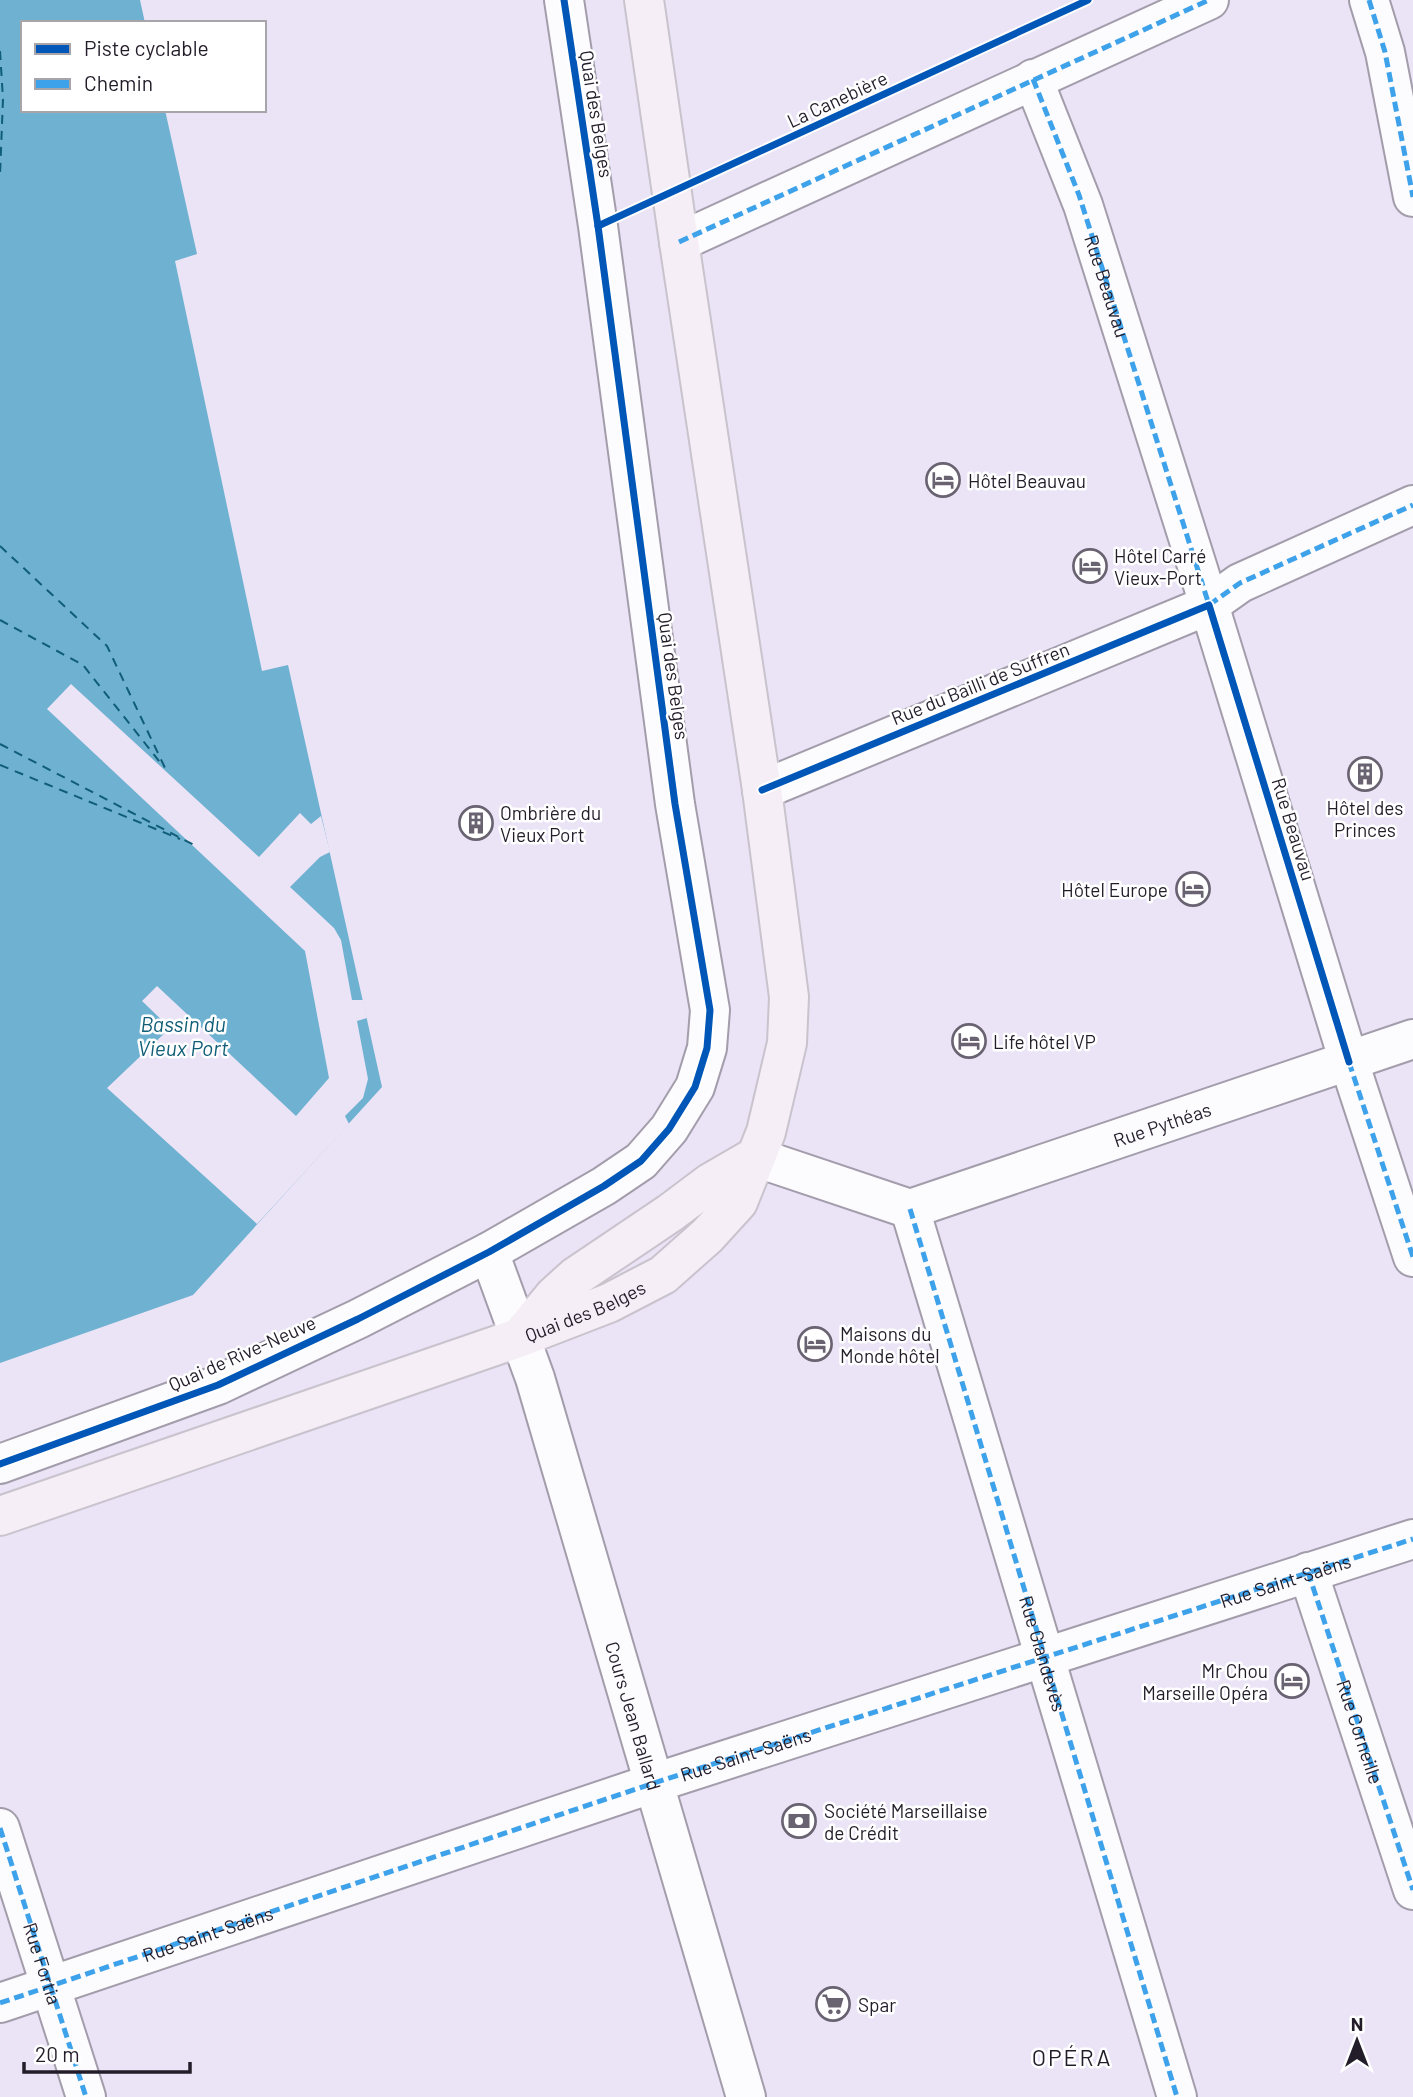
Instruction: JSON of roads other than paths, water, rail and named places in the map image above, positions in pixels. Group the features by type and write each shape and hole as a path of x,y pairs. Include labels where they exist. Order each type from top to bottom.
{"main road":[{"name":"Quai des Belges","path":"521,1337 609,1303 663,1275 707,1236 738,1202 766,1132 787,1043 789,997 762,790 678,242 645,0"},
{"path":"0,1516 521,1337"}],"street":[{"name":"Quai des Belges","path":"489,1252 604,1186 641,1161 669,1129 695,1087 708,1048 709,1010 675,804 598,226 564,0"},
{"path":"678,242 1209,0"},
{"path":"1369,0 1385,52 1413,197"},
{"name":"Rue Beauvau","path":"1033,79 1079,195 1209,605 1349,1062 1413,1257"},
{"name":"Rue du Bailli de Suffren","path":"762,790 1209,605 1240,583 1413,505"},
{"name":"Rue Pythéas","path":"910,1209 1413,1039"},
{"path":"755,1157 910,1209"},
{"name":"Rue Glandevès","path":"910,1209 1177,2097"},
{"name":"Cours Jean Ballard","path":"489,1252 521,1337 746,2097"},
{"name":"Quai de Rive-Neuve","path":"0,1464 218,1385 358,1319 489,1252"},
{"name":"Rue Saint-Saëns","path":"0,2003 654,1783 1413,1539"},
{"name":"Rue Corneille","path":"1308,1572 1413,1890"},
{"name":"Rue Fortia","path":"0,1828 86,2097"}],"water":[{"name":"Bassin du Vieux Port","path":"0,0 140,0 145,21 21,21 21,112 165,112 197,254 175,261 262,671 288,665 382,1087 193,1295 0,1363"}],"place":[{"name":"Hôtel Beauvau","path":"943,480"},
{"name":"Hôtel Carré Vieux-Port","path":"1090,566"},
{"name":"Hôtel des Princes","path":"1365,774"},
{"name":"Ombrière du Vieux Port","path":"476,823"},
{"name":"Hôtel Europe","path":"1193,889"},
{"name":"Life hôtel VP","path":"969,1041"},
{"name":"Maisons du Monde hôtel","path":"815,1344"},
{"name":"Mr Chou Marseille Opéra","path":"1292,1681"},
{"name":"Société Marseillaise de Crédit","path":"799,1821"},
{"name":"Spar","path":"833,2004"}],"district":[{"name":"OPÉRA","path":"1072,2057"}]}
